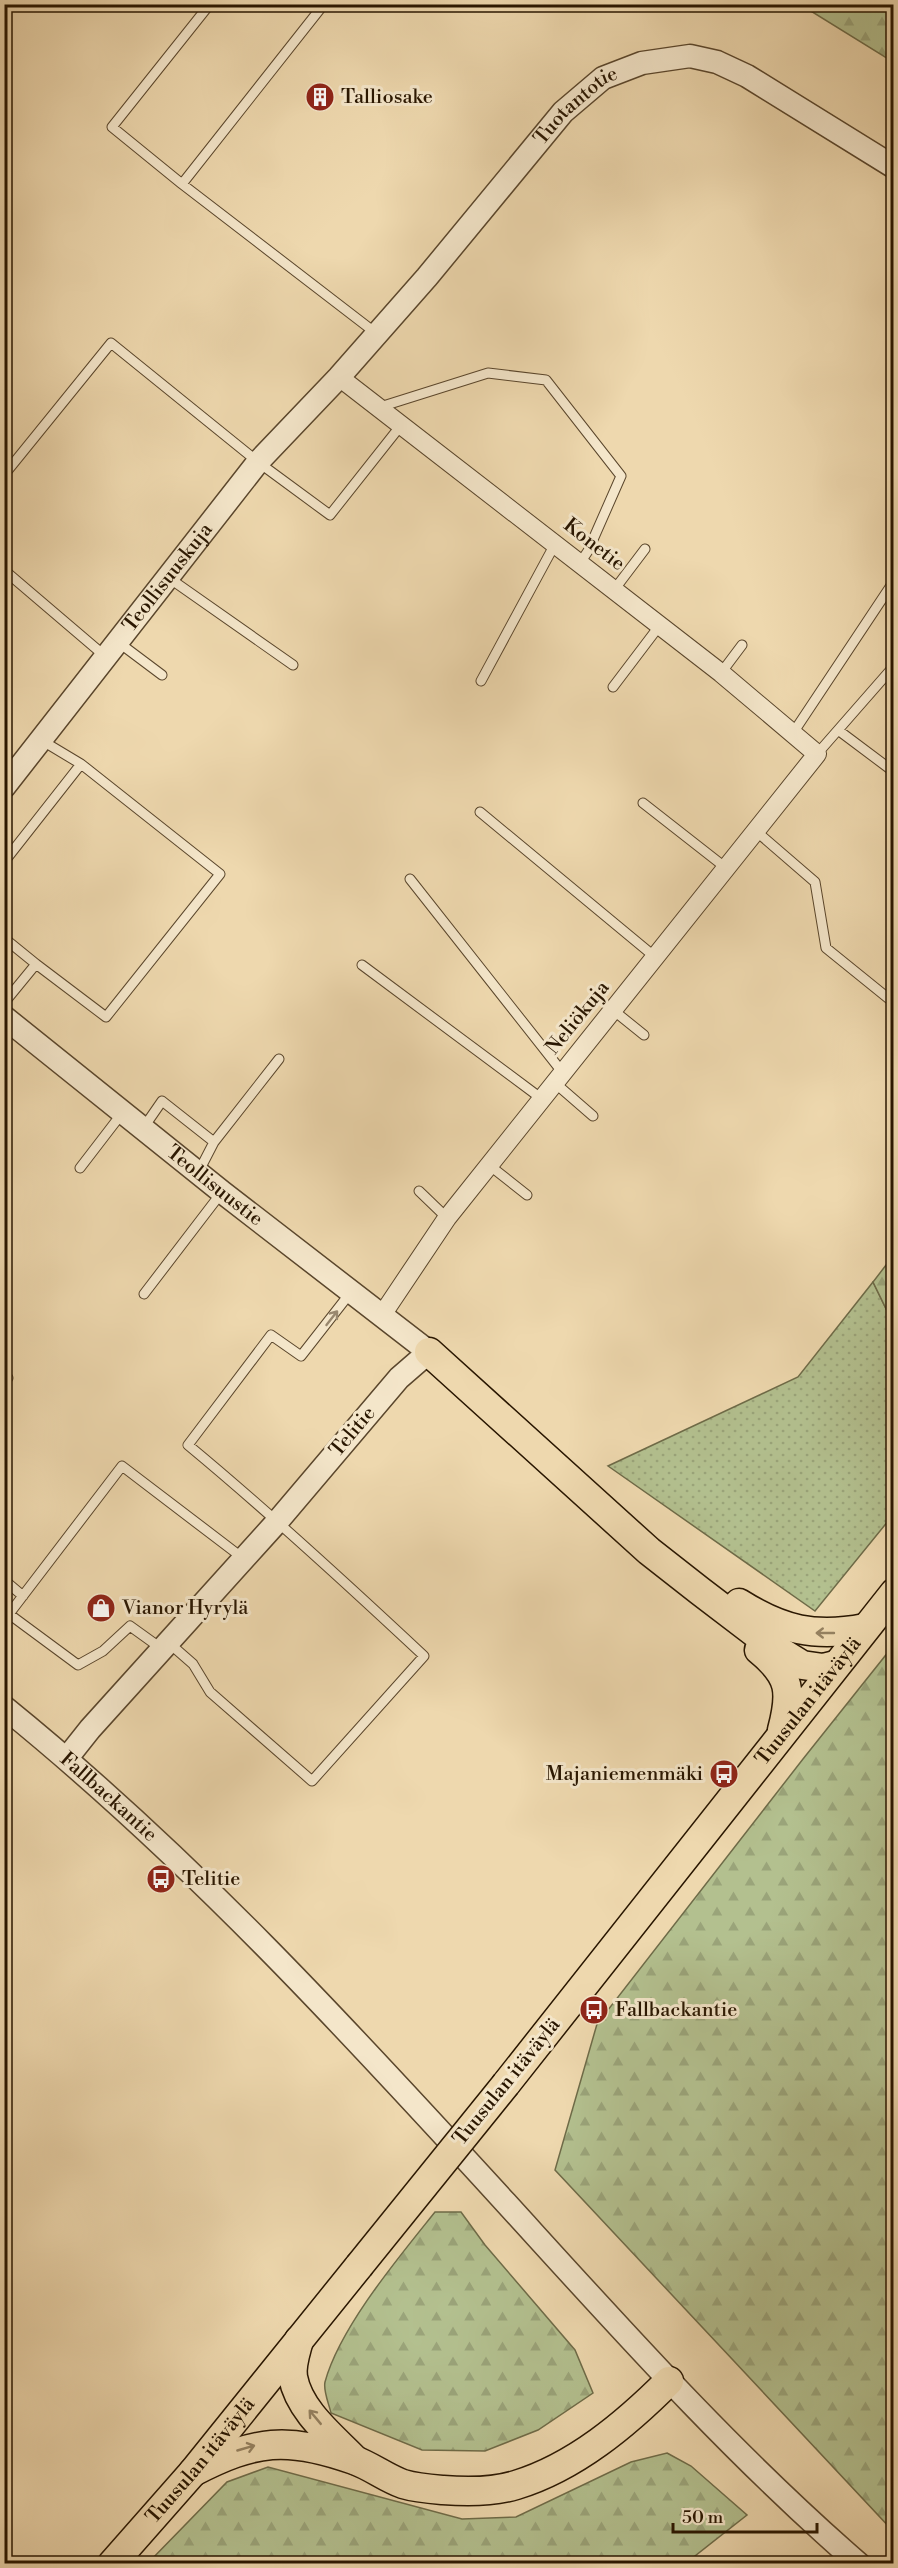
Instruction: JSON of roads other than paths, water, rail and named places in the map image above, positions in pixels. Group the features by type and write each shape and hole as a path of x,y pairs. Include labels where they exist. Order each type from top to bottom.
{"main road":[{"path":"429,1352 649,1551 776,1649 802,1665 812,1668 835,1665"},
{"path":"615,1520 641,1535 707,1583 759,1615 784,1626 810,1633 832,1633 865,1628"},
{"path":"615,1520 646,1557 775,1665 786,1682 789,1692 788,1709 780,1736"},
{"name":"Tuusulan itäväylä","path":"111,2564 193,2472 506,2084 894,1593"},
{"path":"300,2338 293,2361 293,2378 300,2397 312,2415 355,2460"},
{"path":"193,2472 226,2454 252,2446 276,2443 299,2445 355,2460 402,2484 430,2489 460,2491 515,2485 553,2470 591,2448 648,2402 669,2381"}],"street":[{"name":"Tuotantotie","path":"339,377 563,112 603,78 642,63 690,56 717,62 747,76 894,167"},
{"name":"Konetie","path":"339,377 721,673 818,754"},
{"name":"Teollisuuskuja","path":"4,787 258,462 339,377"},
{"name":"Neliökuja","path":"382,1315 447,1218 818,754"},
{"name":"Teollisuustie","path":"4,1017 144,1127 222,1192 429,1352"},
{"name":"Telitie","path":"67,1758 90,1729 276,1523 399,1378 429,1352"},
{"name":"Fallbackantie","path":"4,1707 67,1758 191,1872 290,1970 669,2381 799,2510 859,2564"}],"lane":[{"path":"210,4 112,127 182,184 377,334"},
{"path":"182,184 324,4"},
{"path":"4,475 111,343 258,462 330,515 402,424"},
{"path":"380,407 488,373 546,380 621,476 588,551 580,563"},
{"path":"481,681 555,544"},
{"path":"614,590 645,549"},
{"path":"4,570 112,650 162,675"},
{"path":"169,578 293,665"},
{"path":"793,733 894,581"},
{"path":"613,687 660,625"},
{"path":"721,673 742,645"},
{"path":"818,754 894,666"},
{"path":"838,730 894,772"},
{"path":"4,938 106,1017 220,874 81,764 41,740"},
{"path":"4,862 81,764"},
{"path":"643,803 726,868"},
{"path":"480,812 655,957"},
{"path":"756,831 815,882 826,948 894,1003"},
{"path":"410,879 559,1078 593,1116"},
{"path":"4,1004 36,964"},
{"path":"362,965 542,1099"},
{"path":"613,1010 644,1035"},
{"path":"199,1172 214,1142 279,1059"},
{"path":"144,1127 162,1101 214,1142"},
{"path":"80,1168 123,1112"},
{"path":"489,1165 527,1195"},
{"path":"419,1191 447,1218"},
{"path":"144,1294 222,1192"},
{"path":"244,1559 122,1466 9,1614 78,1665 103,1651 130,1626 192,1664 210,1692 312,1781 424,1656 308,1549 276,1523 249,1495 188,1445 272,1335 301,1356 351,1292"},
{"path":"4,1580 23,1596"}],"place":[{"name":"Talliosake","path":"320,97"},
{"name":"Vianor Hyrylä","path":"101,1608"},
{"name":"Majaniemenmäki","path":"724,1774"},
{"name":"Telitie","path":"161,1879"},
{"name":"Fallbackantie","path":"594,2010"}]}
